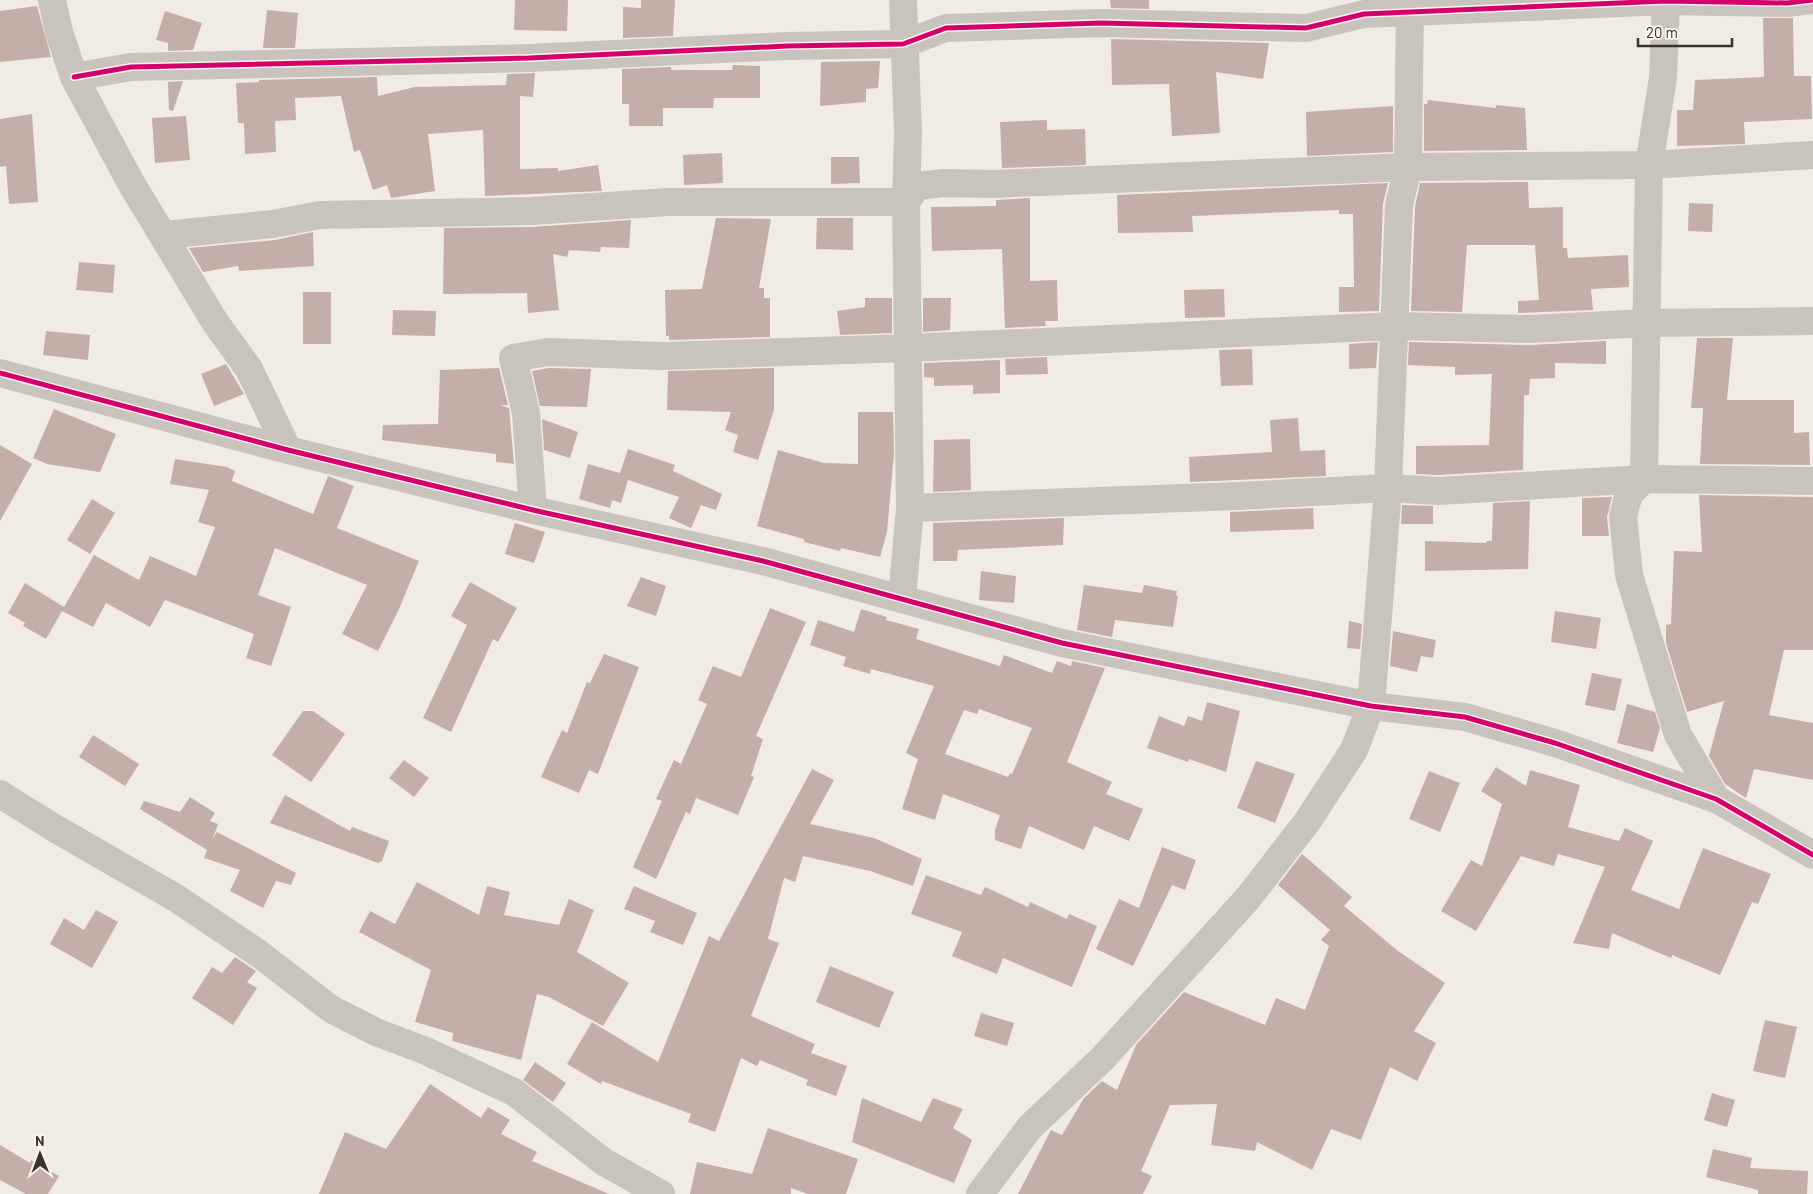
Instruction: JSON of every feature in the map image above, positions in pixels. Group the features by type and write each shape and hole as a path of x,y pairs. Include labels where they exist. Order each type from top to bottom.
{"street":[{"path":"52,0 59,32 74,77 130,184 164,235 215,322 249,369 288,450"},
{"path":"902,598 910,508 906,202 908,133 903,44 903,0"},
{"path":"74,77 131,67 529,58 768,46 903,44 946,28 1101,23 1306,28 1364,14 1410,6 1666,1 1787,3 1813,0"},
{"path":"1666,1 1663,78 1649,165 1644,479 1629,494 1623,516 1629,575 1678,735 1716,799"},
{"path":"980,1194 1030,1127 1102,1059 1248,898 1307,822 1354,750 1371,706 1388,488 1399,205 1408,167 1410,6"},
{"path":"906,202 916,186 944,183 994,184 1408,167 1649,165 1813,155"},
{"path":"164,235 273,224 320,215 532,211 668,202 906,202"},
{"path":"532,510 526,413 513,358 548,352 662,356 909,348 1395,326 1531,329 1646,323 1813,321"},
{"path":"0,373 288,450 532,510 754,559 1062,643 1371,706 1465,717 1564,746 1716,799 1813,855"},
{"path":"910,508 1388,488 1438,491 1644,479 1813,481"},
{"path":"0,794 56,829 176,898 258,953 331,1009 376,1032 426,1051 514,1092 604,1162 661,1194"}],"building":[{"path":"515,0 568,0 567,31 514,30"},
{"path":"641,0 675,0 673,36 623,38 623,7 641,8"},
{"path":"1110,0 1149,0 1149,9 1111,8"},
{"path":"37,6 51,57 0,62 0,11"},
{"path":"267,10 298,13 295,48 263,48"},
{"path":"165,11 202,23 193,50 168,51 168,43 156,40"},
{"path":"1763,18 1793,18 1794,76 1811,76 1812,119 1744,122 1745,144 1677,146 1677,110 1693,110 1695,80 1764,77"},
{"path":"1111,39 1269,43 1263,79 1216,72 1220,133 1172,136 1169,84 1112,85"},
{"path":"880,61 878,88 866,89 866,102 820,106 821,62"},
{"path":"733,65 760,66 760,98 714,98 713,108 663,108 663,126 629,126 629,104 622,104 622,69 671,67 671,70 732,70"},
{"path":"535,73 533,97 520,96 520,169 558,168 558,171 598,165 602,191 485,196 483,130 428,134 435,191 391,198 387,185 373,190 360,150 354,152 341,96 295,98 296,120 275,121 276,152 245,154 244,123 238,123 236,83 259,82 259,80 377,77 378,96 415,87 506,85 507,74"},
{"path":"183,81 173,111 169,110 168,82"},
{"path":"1428,100 1496,108 1496,105 1525,108 1527,150 1424,151 1424,104 1427,104"},
{"path":"1393,106 1393,152 1307,156 1306,112"},
{"path":"32,114 38,202 9,204 6,166 0,167 0,119"},
{"path":"186,116 190,160 155,163 152,118"},
{"path":"1047,120 1047,130 1085,129 1086,165 1002,168 1000,122"},
{"path":"722,153 723,183 684,185 683,155"},
{"path":"831,157 859,157 860,183 831,184"},
{"path":"1528,182 1529,208 1563,207 1563,248 1567,248 1568,258 1628,255 1629,287 1591,289 1593,310 1518,313 1518,301 1539,300 1535,245 1467,245 1462,312 1411,311 1415,207 1420,183"},
{"path":"1388,183 1383,204 1379,311 1339,312 1339,287 1354,287 1353,214 1339,214 1339,210 1192,216 1193,232 1118,233 1117,195"},
{"path":"1030,198 1030,281 1057,280 1058,321 1045,321 1046,326 1005,328 1002,249 932,251 931,207 996,206 996,200"},
{"path":"1689,203 1713,204 1712,232 1688,231"},
{"path":"716,218 771,219 759,288 764,288 764,298 770,298 770,337 669,340 669,336 666,336 665,290 702,289"},
{"path":"817,218 853,218 853,250 816,249"},
{"path":"631,220 629,248 601,247 600,252 569,250 567,257 553,254 559,310 528,313 527,293 443,294 444,228 532,227"},
{"path":"313,232 314,266 239,271 238,266 203,272 189,248 275,240"},
{"path":"79,262 115,265 113,293 76,290"},
{"path":"1224,289 1225,317 1185,318 1184,290"},
{"path":"303,292 331,292 331,344 303,344"},
{"path":"865,298 892,298 892,333 840,335 837,311 865,307"},
{"path":"923,298 951,298 950,330 923,332"},
{"path":"393,310 436,311 435,336 392,335"},
{"path":"46,331 90,335 88,360 43,355"},
{"path":"1697,338 1733,338 1727,400 1794,400 1794,433 1809,432 1810,465 1700,464 1703,408 1691,408"},
{"path":"1606,341 1606,364 1555,363 1555,378 1530,379 1529,395 1524,395 1523,470 1438,475 1416,474 1416,446 1489,445 1492,374 1455,375 1455,367 1408,365 1409,342 1531,345"},
{"path":"1378,342 1376,368 1349,369 1349,344"},
{"path":"1252,349 1253,385 1221,386 1219,350"},
{"path":"1047,357 1048,374 1006,375 1005,359"},
{"path":"1000,360 1000,393 973,394 973,385 934,386 934,378 924,377 924,363"},
{"path":"226,364 244,394 214,406 201,374"},
{"path":"499,368 508,405 500,405 509,408 514,464 496,462 496,454 382,440 383,425 438,424 440,370"},
{"path":"549,368 591,369 587,407 540,406 532,371"},
{"path":"774,368 774,410 758,460 733,452 738,435 725,430 731,412 667,410 668,371"},
{"path":"54,409 116,434 100,472 47,464 33,458"},
{"path":"858,412 893,412 894,453 887,532 880,557 841,548 840,551 804,542 804,539 757,526 778,450 824,463 858,464"},
{"path":"1298,418 1300,451 1325,450 1326,476 1190,482 1189,457 1272,452 1270,420"},
{"path":"542,419 578,432 570,458 544,450"},
{"path":"970,439 971,490 933,492 934,440"},
{"path":"0,445 32,464 0,521"},
{"path":"628,449 675,465 673,471 722,494 716,510 701,505 691,528 669,518 679,497 628,480 621,503 612,500 610,508 579,499 588,464 620,473"},
{"path":"175,459 227,467 235,471 232,481 313,514 328,476 354,486 337,528 419,561 399,609 378,651 342,634 367,585 275,548 258,595 291,607 271,666 246,658 254,634 165,600 150,627 106,603 93,627 62,611 46,639 23,626 25,623 8,613 25,583 64,607 94,555 139,580 150,556 196,576 215,527 198,522 209,490 170,484"},
{"path":"1699,495 1813,497 1813,650 1784,650 1769,715 1813,723 1813,780 1754,769 1746,798 1725,784 1709,756 1724,701 1687,712 1666,643 1666,625 1671,624 1674,551 1702,552"},
{"path":"1612,497 1607,517 1609,536 1582,536 1582,498"},
{"path":"92,499 115,513 90,554 67,540"},
{"path":"1530,501 1528,569 1425,571 1425,541 1486,543 1487,541 1492,541 1493,503"},
{"path":"1402,505 1433,506 1433,524 1401,524"},
{"path":"1313,508 1314,529 1230,532 1230,512"},
{"path":"1064,518 1063,545 958,550 957,561 933,561 933,523"},
{"path":"515,523 545,532 534,563 505,554"},
{"path":"981,571 1016,576 1014,603 979,600"},
{"path":"641,577 666,586 656,616 627,606"},
{"path":"470,582 517,608 498,642 493,639 451,732 423,718 467,625 451,616"},
{"path":"1084,585 1142,593 1144,585 1177,591 1176,595 1178,596 1173,627 1115,620 1112,637 1077,630"},
{"path":"770,608 806,622 756,736 763,739 751,776 754,777 738,815 696,798 690,814 686,812 656,879 633,867 662,801 656,799 674,760 681,764 707,704 698,700 713,666 741,677"},
{"path":"861,609 887,617 886,620 919,629 916,639 1000,666 1004,655 1052,673 1057,661 1071,666 1072,661 1105,668 1067,762 1112,782 1106,794 1143,809 1129,841 1094,826 1084,850 1029,826 1021,849 995,840 995,830 1000,815 943,794 935,820 902,809 918,759 906,753 934,686 871,669 870,674 843,666 846,657 810,645 818,620 854,632","holes":["979,709 1032,728 1012,774 1010,773 1008,777 945,754 964,710 977,714"]},
{"path":"1555,611 1601,618 1596,649 1551,642"},
{"path":"1349,621 1362,624 1360,649 1347,648"},
{"path":"1393,631 1436,640 1433,658 1421,656 1417,672 1390,666"},
{"path":"604,654 639,667 598,774 589,770 579,793 541,777 562,730 567,733 587,682 590,683"},
{"path":"1592,673 1622,679 1615,711 1585,705"},
{"path":"1207,702 1240,711 1226,772 1189,759 1188,762 1147,748 1159,716 1184,726 1188,716 1202,721"},
{"path":"1627,704 1655,712 1660,728 1653,752 1617,743"},
{"path":"303,711 313,711 345,734 311,782 272,755"},
{"path":"93,735 139,764 125,786 79,757"},
{"path":"404,760 429,778 414,797 389,778"},
{"path":"1256,761 1295,774 1275,823 1237,808"},
{"path":"1496,767 1526,786 1530,770 1580,785 1568,827 1619,841 1625,828 1653,841 1631,890 1679,909 1703,848 1771,874 1758,904 1752,902 1720,975 1672,955 1671,958 1612,933 1609,949 1573,943 1605,867 1558,854 1554,866 1521,856 1476,931 1441,911 1471,860 1482,866 1502,804 1481,791"},
{"path":"812,769 834,780 810,824 874,838 922,859 913,886 870,871 803,856 795,882 784,878 768,939 779,943 751,1016 815,1044 811,1053 847,1066 836,1096 806,1085 808,1080 760,1060 757,1066 741,1058 715,1132 688,1122 691,1114 602,1081 601,1084 567,1064 592,1022 658,1062 709,936 719,941"},
{"path":"1429,771 1460,783 1440,832 1409,819"},
{"path":"285,795 350,831 352,827 389,841 382,861 378,863 270,823"},
{"path":"190,797 215,813 210,821 218,824 213,838 217,832 296,873 291,885 276,881 263,908 230,891 240,870 204,858 207,850 140,809 144,801 180,812"},
{"path":"1162,847 1196,860 1185,890 1172,885 1133,966 1096,949 1119,899 1139,908"},
{"path":"1302,854 1352,897 1344,906 1398,951 1445,983 1414,1031 1436,1043 1417,1081 1390,1067 1361,1140 1331,1129 1312,1170 1257,1142 1255,1151 1211,1145 1217,1104 1170,1105 1141,1171 1152,1176 1143,1194 1018,1194 1051,1130 1062,1135 1084,1098 1102,1081 1117,1090 1136,1045 1184,992 1265,1025 1276,998 1305,1010 1329,946 1321,940 1330,930 1278,885"},
{"path":"926,875 981,895 985,887 1028,907 1030,902 1067,919 1069,914 1097,926 1072,987 1003,958 997,974 952,956 962,932 911,914"},
{"path":"417,882 479,915 487,886 510,892 504,915 559,925 569,899 594,910 577,952 629,983 603,1026 549,997 537,994 521,1060 452,1041 453,1033 415,1022 431,970 359,932 370,911 395,924"},
{"path":"634,886 697,913 683,945 650,932 655,921 624,909"},
{"path":"96,910 118,922 92,968 50,944 64,918 84,930"},
{"path":"235,957 256,971 247,982 257,988 233,1025 192,998 212,967 222,973"},
{"path":"830,966 894,992 879,1028 816,1002"},
{"path":"981,1013 1014,1023 1007,1046 974,1036"},
{"path":"1765,1020 1797,1027 1785,1078 1753,1071"},
{"path":"535,1062 566,1083 553,1102 523,1080"},
{"path":"430,1084 481,1118 488,1107 510,1120 501,1134 537,1152 532,1161 609,1194 319,1194 345,1132 386,1149"},
{"path":"1712,1093 1735,1100 1727,1127 1704,1120"},
{"path":"862,1098 921,1122 933,1098 963,1109 953,1128 972,1140 954,1183 852,1142"},
{"path":"768,1128 858,1159 846,1194 808,1194 791,1188 791,1194 690,1194 697,1162 752,1174"},
{"path":"0,1145 30,1163 31,1160 59,1176 48,1194 26,1194 0,1180"},
{"path":"1713,1149 1752,1158 1750,1168 1808,1171 1807,1194 1758,1194 1758,1190 1706,1177"}],"cycle path":[{"path":"74,77 131,67 529,58 787,46 903,44 946,28 1101,23 1306,28 1364,14 1666,1 1787,3 1813,0"},
{"path":"0,373 288,450 533,510 763,561 1062,643 1371,706 1465,717 1555,743 1716,799 1813,855"}]}
